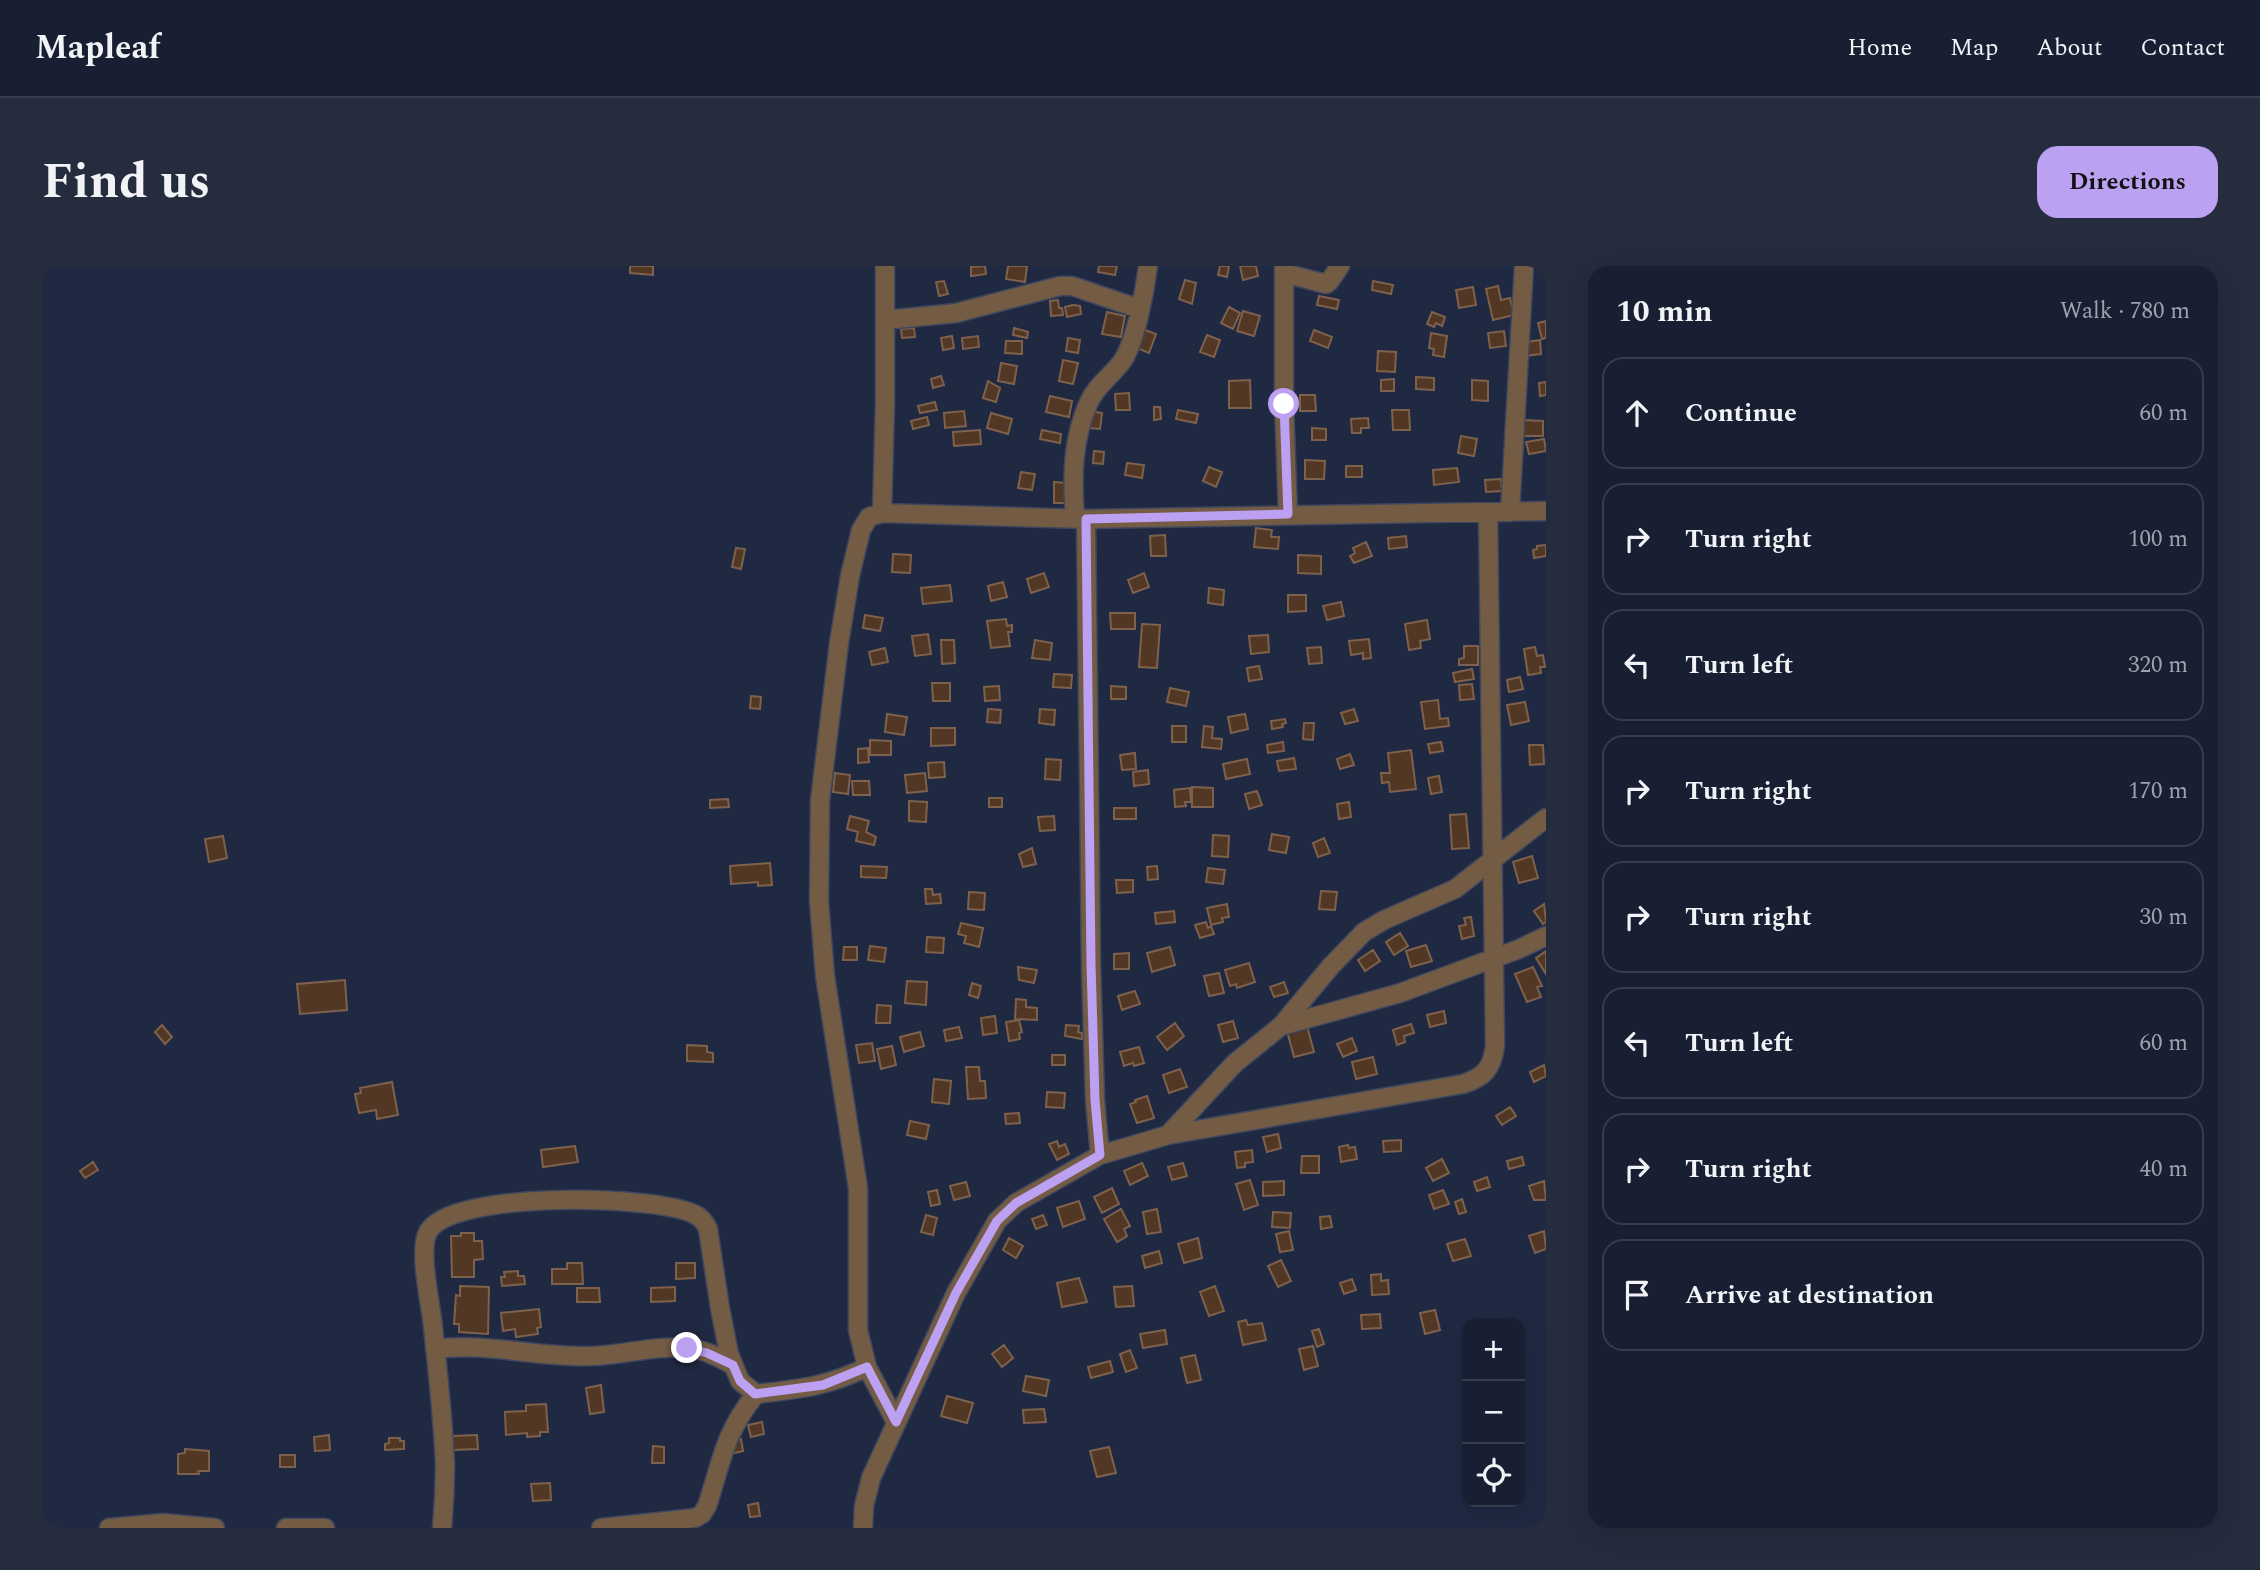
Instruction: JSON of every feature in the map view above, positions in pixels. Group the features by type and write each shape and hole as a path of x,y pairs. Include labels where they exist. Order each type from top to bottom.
{"street":[{"path":"881,513 885,266"},
{"path":"1100,1155 1095,1100 1081,518 1072,469 1084,415 1094,392 1124,358 1140,309 1148,266"},
{"path":"1288,514 1284,404 1284,270 1326,284 1340,266"},
{"path":"1510,512 1524,266"},
{"path":"886,320 956,313 1060,286 1072,286 1140,309"},
{"path":"896,1422 867,1367 858,1330 858,1188 825,976 819,901 818,850 825,758 850,576 861,530 869,516 881,513 1081,518 1546,511"},
{"path":"863,1528 864,1506 871,1478 956,1293 997,1221 1016,1203 1100,1155 1168,1135 1449,1086 1476,1080 1486,1073 1493,1061 1495,1046 1488,513"},
{"path":"1168,1135 1235,1063 1281,1026 1331,965 1364,932 1384,920 1455,889 1546,818"},
{"path":"1281,1026 1371,1003 1546,936"},
{"path":"442,1528 445,1465 425,1253 426,1237 435,1223 456,1213 479,1206 515,1202 580,1200 655,1205 684,1209 697,1215 705,1221 708,1229 720,1308 733,1365 740,1381 755,1394"},
{"path":"435,1349 474,1347 563,1356 592,1356 687,1348 707,1353 733,1365"},
{"path":"601,1528 695,1518 702,1514 708,1506 725,1444 755,1394 823,1385 867,1367"},
{"path":"109,1528 163,1523 215,1528"},
{"path":"286,1528 326,1528"}],"building":[{"path":"630,266 653,266 653,275 630,273"},
{"path":"985,266 986,274 971,276 971,267"},
{"path":"1008,266 1027,266 1025,282 1006,279"},
{"path":"1099,266 1117,266 1115,275 1098,272"},
{"path":"1220,266 1229,266 1227,277 1218,275"},
{"path":"1240,266 1256,266 1258,276 1243,280"},
{"path":"1185,280 1196,283 1192,304 1179,299"},
{"path":"944,281 948,294 939,296 936,282"},
{"path":"1373,281 1393,285 1391,294 1372,290"},
{"path":"1498,286 1501,300 1510,298 1514,315 1493,320 1486,289"},
{"path":"1473,287 1476,305 1459,308 1456,290"},
{"path":"1319,296 1339,300 1337,309 1317,305"},
{"path":"1058,300 1063,315 1051,316 1050,301"},
{"path":"1080,306 1081,314 1067,317 1065,307"},
{"path":"1229,307 1240,313 1233,329 1221,323"},
{"path":"1243,311 1260,316 1254,336 1237,331"},
{"path":"1107,312 1125,316 1121,337 1102,334"},
{"path":"1432,312 1445,317 1442,326 1436,323 1434,327 1427,324"},
{"path":"1546,321 1546,338 1542,339 1538,323"},
{"path":"914,328 915,337 902,338 901,329"},
{"path":"1014,328 1028,332 1027,338 1013,335"},
{"path":"1140,328 1156,334 1149,353 1134,347"},
{"path":"1314,330 1332,337 1328,348 1310,341"},
{"path":"1504,331 1506,346 1490,348 1488,333"},
{"path":"1431,333 1447,336 1444,357 1433,355 1434,349 1429,348"},
{"path":"1207,335 1220,340 1214,357 1200,352"},
{"path":"952,336 954,348 943,350 941,338"},
{"path":"978,336 979,347 963,349 962,338"},
{"path":"1068,338 1080,340 1078,353 1066,351"},
{"path":"1540,340 1541,354 1523,356 1521,343"},
{"path":"1006,341 1022,341 1022,354 1005,353"},
{"path":"1378,351 1396,352 1395,372 1377,371"},
{"path":"1063,360 1078,363 1073,384 1059,381"},
{"path":"1001,363 1017,366 1014,384 998,381"},
{"path":"941,376 944,385 933,388 931,379"},
{"path":"1416,377 1434,378 1434,390 1416,389"},
{"path":"1394,379 1394,391 1381,391 1381,380"},
{"path":"1250,380 1251,408 1229,408 1229,381"},
{"path":"1472,380 1488,381 1488,401 1472,400"},
{"path":"988,381 1000,388 996,402 983,398"},
{"path":"1546,382 1546,395 1540,396 1539,383"},
{"path":"1129,393 1130,410 1116,410 1115,394"},
{"path":"1300,395 1315,395 1316,411 1300,411"},
{"path":"1050,396 1072,401 1069,417 1046,412"},
{"path":"935,402 937,410 920,413 918,406"},
{"path":"1154,407 1160,407 1161,419 1154,420"},
{"path":"1178,410 1198,414 1196,423 1176,419"},
{"path":"1392,410 1409,410 1410,430 1393,430"},
{"path":"964,411 966,426 945,428 944,413"},
{"path":"1091,411 1102,413 1100,429 1089,428"},
{"path":"991,413 1012,419 1008,434 987,428"},
{"path":"927,417 929,425 913,429 911,421"},
{"path":"1368,418 1369,428 1361,428 1361,433 1352,433 1351,419"},
{"path":"1523,420 1543,421 1543,436 1523,436"},
{"path":"1312,428 1326,429 1326,440 1312,440"},
{"path":"980,430 981,444 954,446 953,432"},
{"path":"1042,430 1061,434 1060,443 1040,439"},
{"path":"1461,436 1477,439 1474,456 1458,453"},
{"path":"1544,439 1546,451 1529,454 1526,442"},
{"path":"1094,451 1104,452 1103,464 1093,463"},
{"path":"1305,460 1325,461 1324,479 1305,479"},
{"path":"1127,463 1144,465 1142,478 1125,475"},
{"path":"1346,466 1362,466 1362,477 1346,477"},
{"path":"1209,467 1222,472 1216,487 1203,481"},
{"path":"1457,468 1459,482 1434,485 1433,470"},
{"path":"1021,472 1035,474 1032,490 1018,488"},
{"path":"1501,479 1502,491 1486,492 1485,480"},
{"path":"1054,482 1066,483 1066,503 1054,503"},
{"path":"1256,528 1272,530 1271,537 1279,537 1278,549 1254,547"},
{"path":"1165,535 1166,556 1151,556 1150,536"},
{"path":"1406,536 1407,547 1389,549 1388,538"},
{"path":"1366,542 1372,556 1354,563 1350,556 1355,553 1353,548"},
{"path":"1546,545 1546,556 1534,558 1533,550 1537,549 1537,546"},
{"path":"736,548 745,549 741,569 732,567"},
{"path":"893,554 911,555 910,573 892,572"},
{"path":"1298,555 1321,556 1321,574 1298,573"},
{"path":"1044,573 1049,587 1031,593 1027,579"},
{"path":"1144,573 1149,587 1133,593 1128,580"},
{"path":"1003,582 1007,597 991,601 988,586"},
{"path":"950,585 952,601 923,604 921,588"},
{"path":"1209,588 1224,590 1223,605 1208,603"},
{"path":"1288,595 1306,595 1306,611 1288,612"},
{"path":"1341,602 1344,616 1327,620 1323,606"},
{"path":"1110,613 1135,613 1135,629 1111,629"},
{"path":"865,615 883,618 880,631 863,628"},
{"path":"1006,619 1007,626 1012,625 1012,632 1008,632 1010,646 991,648 987,621"},
{"path":"1427,620 1430,639 1420,641 1421,648 1409,650 1405,624"},
{"path":"1142,624 1160,625 1157,668 1139,667"},
{"path":"928,634 931,654 915,656 912,636"},
{"path":"1268,635 1269,652 1251,654 1249,636"},
{"path":"1369,639 1371,658 1363,659 1363,653 1351,655 1349,641"},
{"path":"941,640 954,640 955,663 942,664"},
{"path":"1035,640 1052,643 1050,660 1032,658"},
{"path":"1464,646 1478,646 1478,665 1459,665 1459,659 1464,658"},
{"path":"1321,647 1322,663 1309,664 1307,648"},
{"path":"1535,647 1537,656 1543,655 1545,667 1540,667 1541,673 1528,675 1524,649"},
{"path":"885,648 888,662 872,665 869,652"},
{"path":"1259,666 1262,679 1249,681 1247,668"},
{"path":"1472,669 1474,679 1455,682 1453,673"},
{"path":"1054,674 1072,675 1071,688 1053,687"},
{"path":"1520,677 1523,689 1509,692 1507,680"},
{"path":"932,683 950,683 950,701 933,701"},
{"path":"1472,684 1474,699 1460,700 1459,685"},
{"path":"999,686 1000,700 985,701 984,687"},
{"path":"1111,686 1126,687 1126,699 1111,699"},
{"path":"1170,688 1189,692 1186,706 1167,702"},
{"path":"751,696 761,697 760,709 750,708"},
{"path":"1438,700 1440,719 1448,718 1449,726 1425,729 1421,702"},
{"path":"1525,702 1529,721 1511,725 1507,705"},
{"path":"988,709 1001,710 1000,723 987,722"},
{"path":"1040,709 1055,710 1054,725 1039,723"},
{"path":"1354,709 1358,721 1345,724 1341,713"},
{"path":"887,714 907,717 904,735 885,732"},
{"path":"1245,714 1248,729 1231,733 1228,717"},
{"path":"1285,719 1283,727 1272,729 1271,721"},
{"path":"1304,723 1314,723 1313,740 1303,739"},
{"path":"1172,726 1186,726 1186,742 1172,742"},
{"path":"1204,726 1213,727 1212,738 1222,739 1221,749 1202,747"},
{"path":"931,728 955,728 955,745 931,746"},
{"path":"870,740 891,741 891,755 870,755"},
{"path":"1283,742 1284,751 1268,753 1267,745"},
{"path":"1441,742 1443,751 1430,753 1428,744"},
{"path":"1529,745 1543,745 1544,764 1530,765"},
{"path":"868,748 869,762 858,763 858,749"},
{"path":"1411,750 1416,789 1390,792 1389,782 1382,783 1381,773 1390,773 1388,753"},
{"path":"1135,753 1136,769 1122,770 1120,755"},
{"path":"1350,754 1354,765 1340,769 1337,759"},
{"path":"1294,758 1296,769 1279,771 1277,761"},
{"path":"1046,759 1061,760 1060,780 1045,779"},
{"path":"1247,759 1250,774 1226,779 1223,764"},
{"path":"944,762 945,777 929,778 928,763"},
{"path":"1148,770 1149,784 1134,786 1133,772"},
{"path":"835,773 850,775 848,794 833,792"},
{"path":"925,773 927,791 907,793 905,775"},
{"path":"1439,776 1442,792 1431,794 1428,778"},
{"path":"852,781 869,781 870,795 853,795"},
{"path":"1192,787 1213,788 1213,807 1192,807"},
{"path":"1190,788 1191,802 1185,802 1186,806 1175,807 1174,790"},
{"path":"1257,791 1262,805 1249,809 1245,794"},
{"path":"989,798 1002,798 1002,807 989,807"},
{"path":"728,799 729,807 710,808 710,800"},
{"path":"909,801 927,802 926,822 909,821"},
{"path":"1349,802 1351,817 1339,819 1337,804"},
{"path":"1114,808 1136,808 1136,819 1114,819"},
{"path":"1466,814 1469,848 1452,849 1450,815"},
{"path":"850,816 869,821 866,832 876,837 874,845 856,841 858,832 847,829"},
{"path":"1054,816 1055,830 1040,831 1038,817"},
{"path":"1272,834 1289,837 1286,853 1269,850"},
{"path":"1213,835 1229,836 1228,857 1212,856"},
{"path":"223,836 227,858 209,862 205,839"},
{"path":"1324,838 1330,853 1318,857 1313,843"},
{"path":"1032,848 1036,864 1023,867 1019,854"},
{"path":"1532,856 1538,878 1519,883 1513,862"},
{"path":"770,863 772,885 758,886 758,882 731,884 730,866"},
{"path":"861,866 887,867 886,878 861,877"},
{"path":"1157,866 1158,879 1148,880 1147,867"},
{"path":"1208,868 1225,870 1223,884 1206,882"},
{"path":"1116,880 1133,880 1133,892 1117,893"},
{"path":"925,889 932,889 933,895 940,894 941,903 926,904"},
{"path":"1321,891 1337,892 1335,910 1319,909"},
{"path":"969,892 985,893 984,910 968,909"},
{"path":"1227,904 1229,917 1222,918 1223,922 1211,925 1207,908"},
{"path":"1544,904 1546,922 1543,924 1534,911"},
{"path":"1174,911 1175,922 1156,924 1155,913"},
{"path":"1471,917 1474,936 1462,939 1459,926 1466,925 1464,918"},
{"path":"1206,922 1214,934 1200,938 1195,925"},
{"path":"961,923 983,928 979,947 964,943 966,936 958,934"},
{"path":"1400,933 1408,946 1394,955 1386,942"},
{"path":"927,937 944,938 943,953 926,952"},
{"path":"1426,945 1432,961 1411,967 1406,951"},
{"path":"870,946 886,948 884,962 868,960"},
{"path":"844,947 857,947 857,960 843,960"},
{"path":"1170,947 1175,965 1152,972 1147,953"},
{"path":"1373,950 1380,961 1365,971 1358,960"},
{"path":"1546,951 1546,974 1536,958"},
{"path":"1129,953 1129,969 1114,969 1114,954"},
{"path":"1249,963 1255,982 1237,988 1236,984 1230,986 1225,970"},
{"path":"1018,967 1037,970 1034,983 1019,980"},
{"path":"1533,967 1542,986 1537,987 1541,997 1527,1002 1515,974"},
{"path":"1219,973 1224,993 1209,996 1204,976"},
{"path":"345,980 347,1010 300,1014 297,984"},
{"path":"907,981 927,982 926,1005 905,1003"},
{"path":"1284,982 1288,993 1274,997 1270,987"},
{"path":"972,983 981,986 978,998 969,995"},
{"path":"1135,991 1140,1004 1122,1010 1118,996"},
{"path":"1016,999 1026,1000 1026,1007 1037,1008 1037,1020 1015,1019"},
{"path":"877,1005 891,1006 890,1023 876,1023"},
{"path":"1444,1011 1446,1023 1430,1027 1427,1015"},
{"path":"995,1016 997,1033 983,1035 981,1018"},
{"path":"1019,1020 1022,1032 1019,1033 1020,1039 1009,1041 1006,1022"},
{"path":"1233,1021 1238,1038 1223,1042 1218,1025"},
{"path":"1175,1023 1184,1036 1167,1050 1157,1037"},
{"path":"1411,1024 1414,1033 1404,1036 1405,1042 1397,1045 1393,1030"},
{"path":"162,1025 172,1037 165,1044 155,1032"},
{"path":"1066,1025 1079,1026 1078,1032 1082,1033 1082,1039 1065,1036"},
{"path":"1307,1026 1314,1052 1294,1057 1287,1031"},
{"path":"959,1027 962,1038 946,1041 944,1030"},
{"path":"920,1032 924,1046 904,1052 900,1037"},
{"path":"1352,1038 1357,1051 1343,1057 1337,1044"},
{"path":"872,1043 875,1061 859,1063 856,1045"},
{"path":"687,1045 707,1046 707,1052 713,1053 713,1062 687,1061"},
{"path":"892,1046 896,1065 881,1069 877,1049"},
{"path":"1139,1047 1144,1063 1124,1066 1120,1052"},
{"path":"1052,1055 1065,1055 1065,1065 1052,1065"},
{"path":"1373,1057 1377,1074 1356,1079 1352,1062"},
{"path":"1544,1065 1546,1076 1534,1082 1530,1072"},
{"path":"966,1067 979,1067 980,1081 985,1081 986,1098 968,1099"},
{"path":"1180,1069 1187,1087 1169,1093 1163,1075"},
{"path":"934,1079 951,1081 949,1104 932,1102"},
{"path":"392,1082 398,1115 377,1119 376,1110 359,1113 355,1094 361,1093 360,1088"},
{"path":"1047,1092 1065,1093 1064,1108 1046,1107"},
{"path":"1147,1096 1154,1118 1137,1123 1130,1104"},
{"path":"1510,1107 1516,1116 1502,1125 1496,1116"},
{"path":"1019,1113 1020,1123 1006,1124 1005,1114"},
{"path":"910,1121 929,1125 926,1139 907,1135"},
{"path":"1278,1134 1281,1148 1267,1152 1263,1137"},
{"path":"1401,1140 1401,1151 1384,1152 1383,1141"},
{"path":"1057,1141 1059,1147 1065,1144 1069,1154 1057,1160 1049,1144"},
{"path":"1348,1145 1349,1148 1355,1147 1357,1159 1341,1162 1339,1147"},
{"path":"575,1146 578,1162 543,1167 541,1150"},
{"path":"1252,1150 1253,1162 1237,1168 1235,1152"},
{"path":"1302,1156 1319,1156 1319,1173 1301,1173"},
{"path":"1522,1157 1524,1165 1509,1169 1507,1161"},
{"path":"1442,1159 1449,1173 1433,1181 1426,1168"},
{"path":"93,1162 98,1170 85,1178 80,1171"},
{"path":"1142,1163 1148,1176 1130,1185 1124,1171"},
{"path":"1183,1163 1187,1176 1172,1180 1168,1167"},
{"path":"1487,1177 1490,1187 1477,1191 1474,1182"},
{"path":"1250,1180 1258,1205 1244,1210 1236,1184"},
{"path":"1284,1181 1284,1195 1263,1196 1263,1182"},
{"path":"1544,1181 1546,1200 1534,1200 1529,1186"},
{"path":"966,1182 970,1196 954,1200 950,1186"},
{"path":"1112,1188 1119,1204 1102,1213 1094,1197"},
{"path":"937,1190 940,1204 931,1206 928,1192"},
{"path":"1443,1190 1449,1204 1434,1209 1429,1195"},
{"path":"1462,1199 1466,1212 1459,1214 1455,1202"},
{"path":"1079,1201 1085,1219 1063,1227 1057,1208"},
{"path":"1121,1209 1130,1226 1124,1229 1127,1236 1117,1242 1104,1219"},
{"path":"1157,1209 1161,1232 1147,1234 1143,1212"},
{"path":"1273,1212 1291,1213 1290,1228 1272,1227"},
{"path":"926,1215 937,1218 933,1235 921,1232"},
{"path":"1043,1215 1047,1225 1036,1229 1032,1219"},
{"path":"1330,1216 1332,1227 1321,1229 1320,1217"},
{"path":"1289,1231 1293,1250 1280,1252 1276,1234"},
{"path":"1544,1231 1546,1249 1535,1253 1529,1236"},
{"path":"461,1233 474,1233 474,1241 482,1241 483,1259 474,1260 474,1277 452,1277 451,1236 461,1236"},
{"path":"1009,1238 1023,1246 1016,1258 1003,1250"},
{"path":"1198,1238 1202,1258 1184,1263 1178,1244"},
{"path":"1465,1239 1471,1256 1453,1261 1447,1244"},
{"path":"1159,1251 1162,1263 1145,1268 1142,1256"},
{"path":"1281,1260 1291,1281 1278,1287 1268,1266"},
{"path":"567,1263 582,1263 583,1284 552,1284 552,1269 567,1269"},
{"path":"676,1263 695,1263 695,1278 676,1279"},
{"path":"518,1271 518,1276 524,1276 525,1284 502,1286 501,1277 505,1277 504,1272"},
{"path":"1381,1274 1381,1281 1388,1280 1389,1294 1372,1295 1371,1275"},
{"path":"1079,1278 1087,1302 1062,1307 1057,1283"},
{"path":"1352,1279 1356,1290 1344,1294 1340,1283"},
{"path":"460,1286 489,1287 488,1334 459,1332 459,1324 454,1324 456,1295 460,1296"},
{"path":"1132,1286 1134,1306 1116,1307 1114,1287"},
{"path":"1215,1286 1224,1311 1209,1316 1200,1292"},
{"path":"675,1287 675,1301 651,1302 651,1288"},
{"path":"577,1288 599,1288 600,1302 577,1302"},
{"path":"539,1309 541,1327 537,1328 538,1334 516,1337 515,1329 503,1331 501,1313"},
{"path":"1435,1310 1440,1330 1425,1334 1420,1313"},
{"path":"1380,1314 1381,1328 1362,1329 1361,1315"},
{"path":"1246,1320 1248,1325 1262,1323 1266,1340 1243,1345 1238,1322"},
{"path":"1319,1329 1324,1344 1317,1347 1312,1331"},
{"path":"1165,1330 1167,1344 1143,1348 1140,1334"},
{"path":"1004,1345 1013,1358 1002,1367 992,1354"},
{"path":"1313,1346 1318,1366 1304,1370 1299,1349"},
{"path":"1130,1350 1137,1368 1126,1372 1120,1354"},
{"path":"1195,1355 1201,1380 1187,1383 1181,1358"},
{"path":"1110,1361 1113,1372 1091,1378 1088,1367"},
{"path":"1026,1376 1049,1380 1046,1396 1023,1391"},
{"path":"601,1385 604,1412 590,1414 586,1388"},
{"path":"947,1396 973,1403 967,1423 941,1416"},
{"path":"546,1404 548,1432 527,1437 527,1433 506,1435 505,1412 526,1411 526,1405"},
{"path":"1044,1409 1046,1422 1024,1423 1023,1410"},
{"path":"762,1422 764,1434 751,1437 748,1425"},
{"path":"329,1435 330,1450 315,1451 314,1437"},
{"path":"477,1435 478,1449 453,1450 453,1436"},
{"path":"389,1438 400,1438 400,1441 404,1441 404,1449 385,1450"},
{"path":"741,1439 743,1451 730,1454 727,1442"},
{"path":"653,1446 664,1447 664,1463 652,1463"},
{"path":"1109,1447 1116,1473 1097,1477 1090,1451"},
{"path":"185,1449 209,1451 209,1471 178,1474 178,1454 185,1453"},
{"path":"280,1455 295,1455 295,1467 280,1467"},
{"path":"550,1483 551,1500 533,1501 531,1484"},
{"path":"758,1503 760,1516 750,1517 748,1505"}],"route":[{"path":"687,1348 697,1349 733,1365 740,1381 755,1394 823,1385 867,1367 896,1422 956,1293 997,1221 1016,1203 1100,1155 1095,1100 1091,964 1086,519 1288,514 1284,404"}]}
